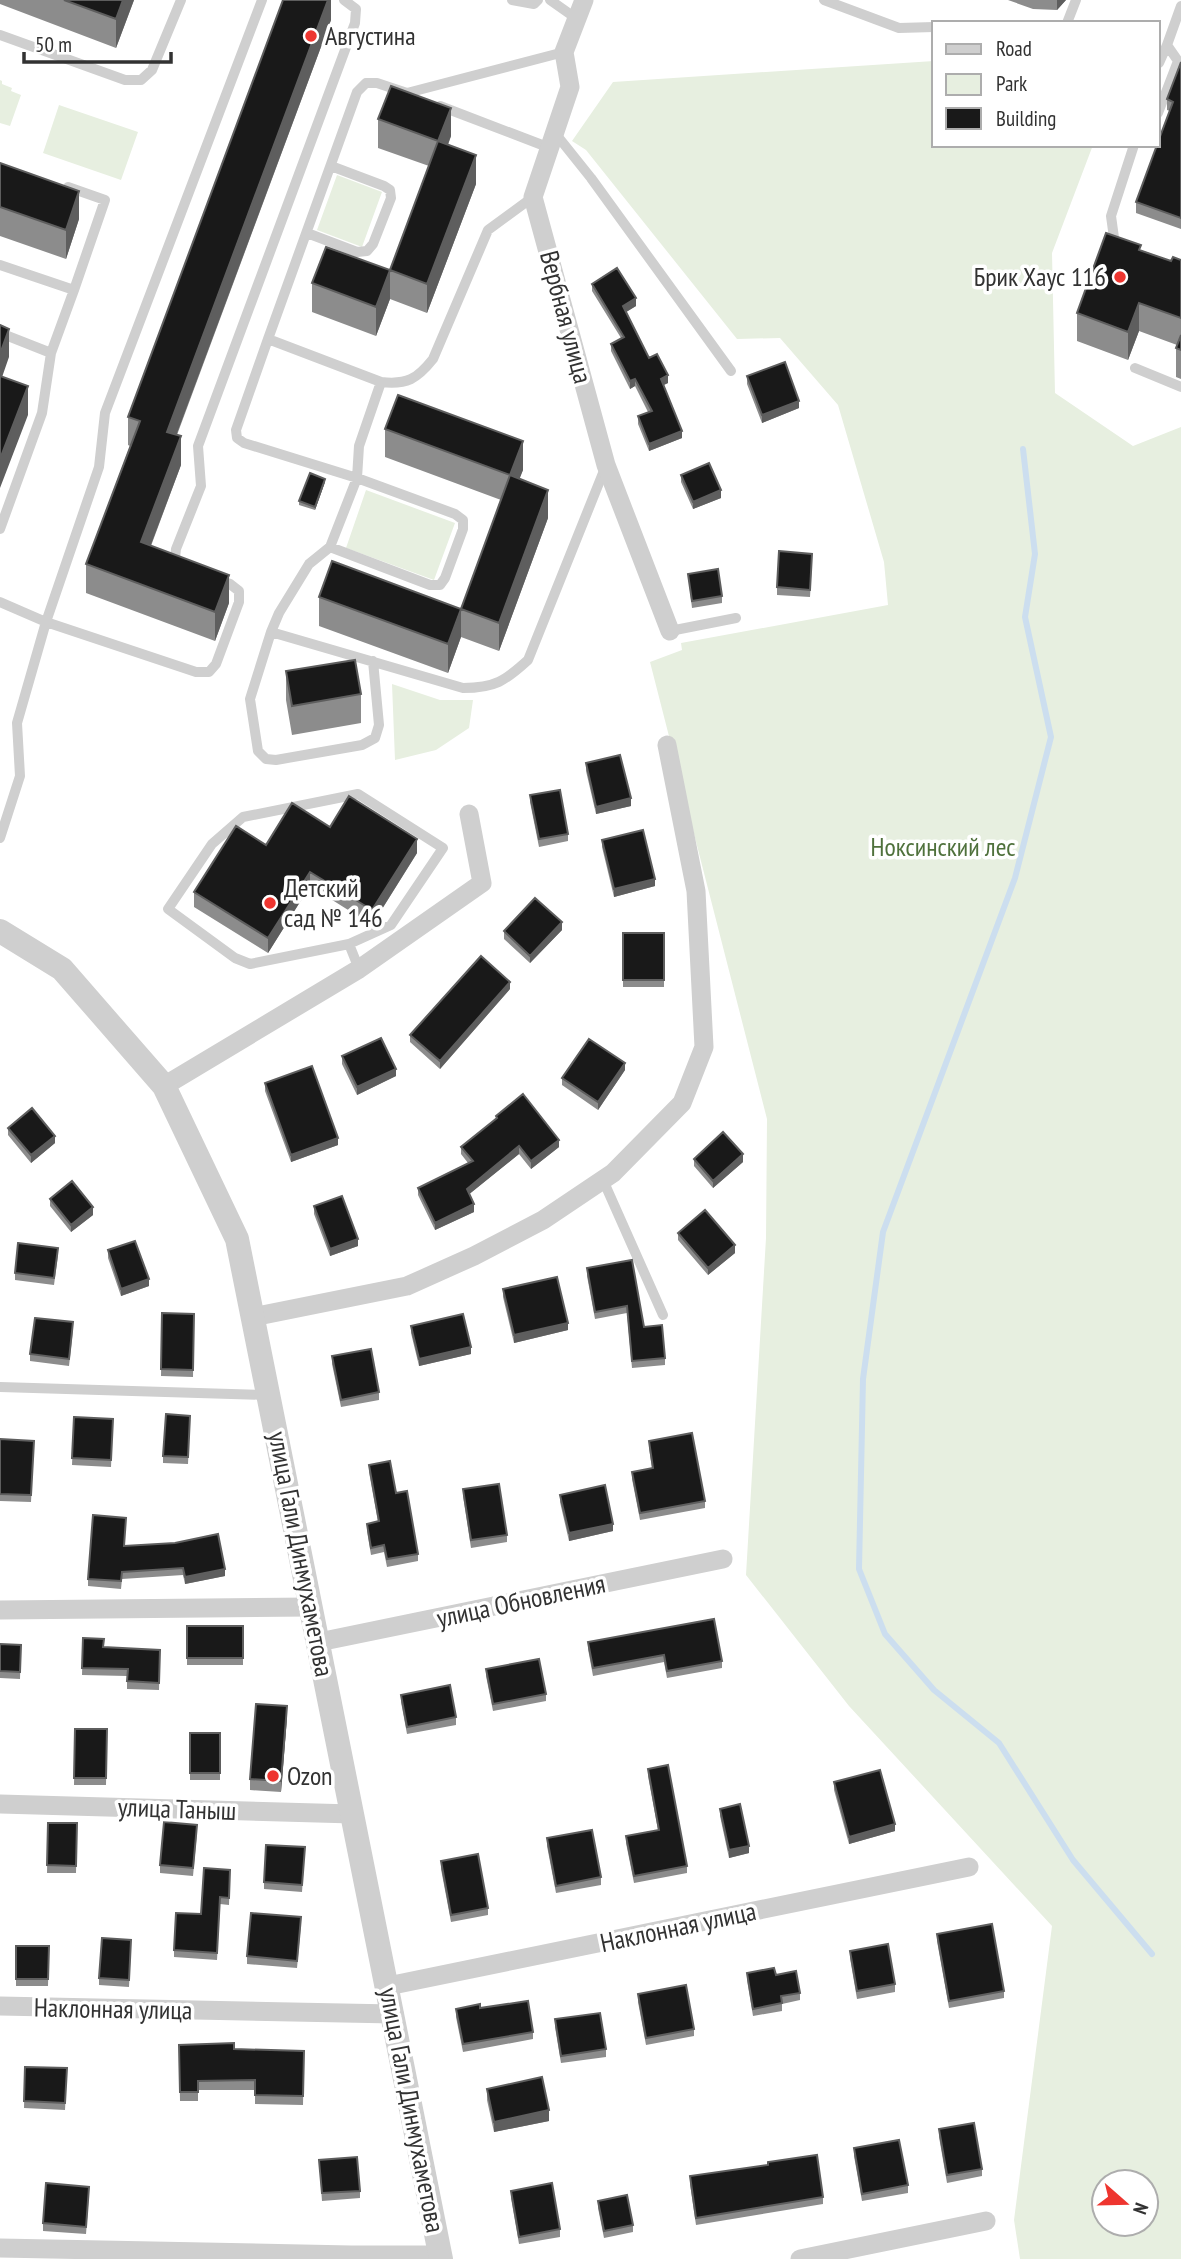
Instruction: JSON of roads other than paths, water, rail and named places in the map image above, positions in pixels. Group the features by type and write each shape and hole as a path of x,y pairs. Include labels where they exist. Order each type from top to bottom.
{"street":[{"path":"533,197 570,88 564,52 584,0"},
{"name":"Вербная улица","path":"533,197 606,465 670,631"},
{"path":"253,1317 407,1286 474,1256 543,1220 613,1173 682,1103 704,1047 696,891 667,746"},
{"path":"164,1086 359,969 482,883 469,814"},
{"name":"улица Гали Динмухаметова","path":"0,932 62,969 164,1086 237,1239 441,2257"},
{"name":"улица Обновления","path":"318,1643 723,1559"},
{"path":"0,1610 311,1607"},
{"name":"улица Таныш","path":"0,1804 353,1814"},
{"name":"Наклонная улица","path":"388,1986 969,1867"},
{"name":"Наклонная улица","path":"0,2006 394,2014"},
{"path":"800,2259 986,2221"},
{"path":"0,2248 441,2257"}],"lane":[{"path":"0,35 125,80 141,80 152,70 181,0"},
{"path":"0,838 20,776 17,723 46,622 100,467 105,413 262,0"},
{"path":"193,570 180,565 175,558 176,549 201,486 198,446 355,23 356,9 344,0"},
{"path":"512,0 534,4 538,0"},
{"path":"550,0 577,19"},
{"path":"824,0 841,3 899,28 932,27"},
{"path":"1068,21 1076,0"},
{"path":"1160,61 1181,6"},
{"path":"1160,108 1178,61 1167,45"},
{"path":"407,93 564,52"},
{"path":"330,547 430,585 440,585 463,529 463,520 455,514 357,478 244,443 237,438 236,430 357,92 366,83 377,83 419,98"},
{"path":"431,102 552,140 591,178 731,371"},
{"path":"1125,249 1114,245 1111,216 1133,147"},
{"path":"307,233 357,252 367,251 373,244 391,198 390,190 384,186 331,166"},
{"path":"0,529 42,413 51,353 106,200 53,182"},
{"path":"268,339 381,382 399,384 420,375 433,359 488,230 533,197"},
{"path":"0,265 74,290"},
{"path":"0,333 51,353"},
{"path":"1135,368 1181,387"},
{"path":"373,661 379,725 375,738 362,745 276,760 266,759 258,751 250,699 271,632 279,613 309,564 330,547 357,478 359,446 381,382"},
{"path":"271,632 463,688 482,688 507,679 528,660 606,465"},
{"path":"0,602 46,622 196,672 209,672 216,664 239,602 239,591 230,584 205,574"},
{"path":"670,631 736,618"},
{"path":"358,794 443,848 391,925 349,944 250,964 236,958 168,909 212,844 243,817 358,794"},
{"path":"349,944 359,969"},
{"path":"603,1180 663,1315"},
{"path":"0,1387 268,1395"}],"waterway":[{"path":"1023,449 1035,554 1025,617 1051,737 1015,878 883,1232 863,1379 859,1569 885,1634 934,1690 999,1743 1073,1860 1152,1954"}],"place":[{"name":"Августина","path":"311,36"},
{"name":"Брик Хаус 116","path":"1120,277"},
{"name":"Детский сад № 146","path":"270,903"},
{"name":"Ozon","path":"273,1776"}],"park label":[{"name":"Ноксинский лес","path":"943,847"}]}
